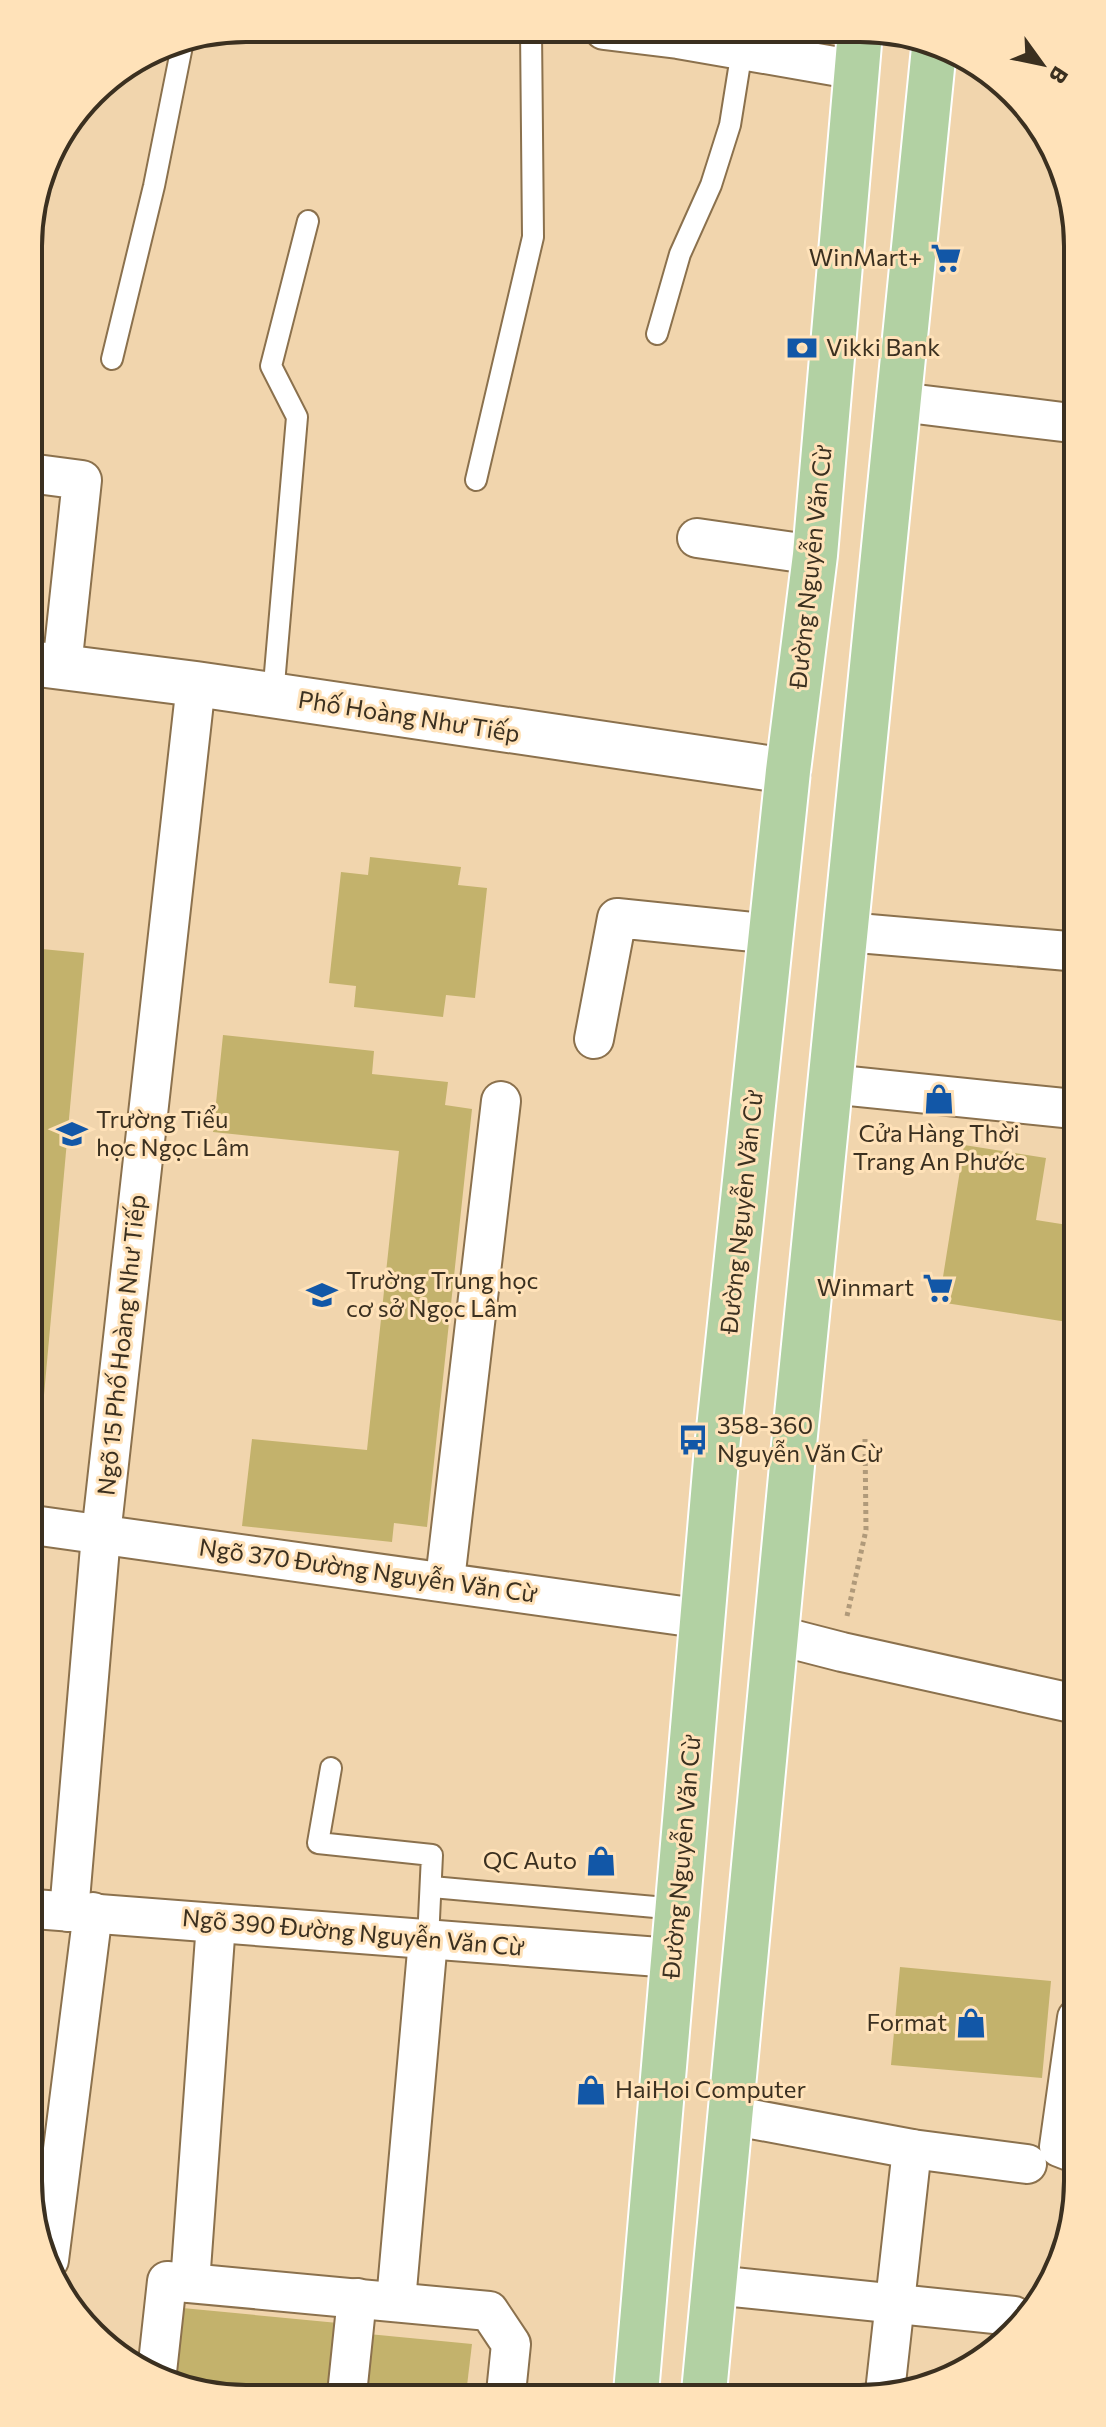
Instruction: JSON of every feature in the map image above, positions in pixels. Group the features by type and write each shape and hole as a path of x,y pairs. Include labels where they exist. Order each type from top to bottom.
{"main road":[{"name":"Đường Nguyễn Văn Cừ","path":"637,2385 717,1448 788,771 815,555 858,51"},
{"path":"705,2385 933,56"}],"street":[{"path":"687,42 742,50 858,51"},
{"path":"900,402 1064,422"},
{"path":"42,475 82,480 46,665"},
{"path":"697,538 815,555"},
{"name":"Phố Hoàng Như Tiếp","path":"46,665 196,684 788,771"},
{"name":"Ngõ 15 Phố Hoàng Như Tiếp","path":"50,2237 65,1911 101,1535 196,684"},
{"path":"594,1039 617,918 772,934"},
{"path":"846,932 1064,951"},
{"path":"830,1084 1064,1108"},
{"path":"445,1580 501,1101"},
{"name":"Ngõ 370 Đường Nguyễn Văn Cừ","path":"42,1526 445,1580 704,1619"},
{"path":"776,1635 1064,1701"},
{"name":"Ngõ 390 Đường Nguyễn Văn Cừ","path":"65,1911 672,1958"},
{"path":"190,2283 216,1923"},
{"path":"396,2301 428,1940"},
{"path":"730,2115 912,2149 1027,2164"},
{"path":"1064,2122 1059,2147 1064,2149"},
{"path":"886,2383 912,2149"},
{"path":"158,2365 167,2281 489,2311 511,2344 507,2385"},
{"path":"714,2285 1012,2316"},
{"path":"348,2385 357,2298"}],"lane":[{"path":"476,480 533,237 531,42"},
{"path":"657,334 680,254 711,185 730,125 742,50"},
{"path":"112,359 154,186 180,54"},
{"path":"273,696 297,417 271,366 308,221"},
{"path":"331,1768 318,1843 432,1855 428,1940"},
{"path":"432,1887 677,1909"}],"path":[{"path":"849,1598 866,1530 865,1439"}],"building":[{"path":"370,857 461,867 458,885 487,888 475,998 446,995 443,1017 354,1007 356,986 329,983 341,872 368,875"},
{"name":"Trường Tiểu học Ngọc Lâm","path":"42,949 84,953 42,1395"},
{"path":"223,1035 374,1051 372,1074 448,1082 445,1105 472,1109 427,1527 394,1523 392,1542 242,1526 252,1439 367,1450 399,1151 213,1132"},
{"path":"964,1145 1046,1158 1036,1220 1064,1224 1064,1321 939,1302"},
{"name":"Format","path":"900,1967 1051,1981 1042,2078 891,2065"},
{"path":"172,2307 338,2323 332,2385 220,2383 166,2368"},
{"path":"358,2333 472,2344 467,2385 353,2385"}],"place":[{"name":"WinMart+","path":"946,258"},
{"name":"Vikki Bank","path":"802,348"},
{"name":"Cửa Hàng Thời Trang An Phước","path":"939,1099"},
{"name":"Trường Tiểu học Ngọc Lâm","path":"72,1134"},
{"name":"Winmart","path":"938,1288"},
{"name":"Trường Trung học cơ sở Ngọc Lâm","path":"322,1295"},
{"name":"358-360 Nguyễn Văn Cừ","path":"693,1440"},
{"name":"QC Auto","path":"601,1861"},
{"name":"Format","path":"971,2023"},
{"name":"HaiHoi Computer","path":"591,2090"}]}
